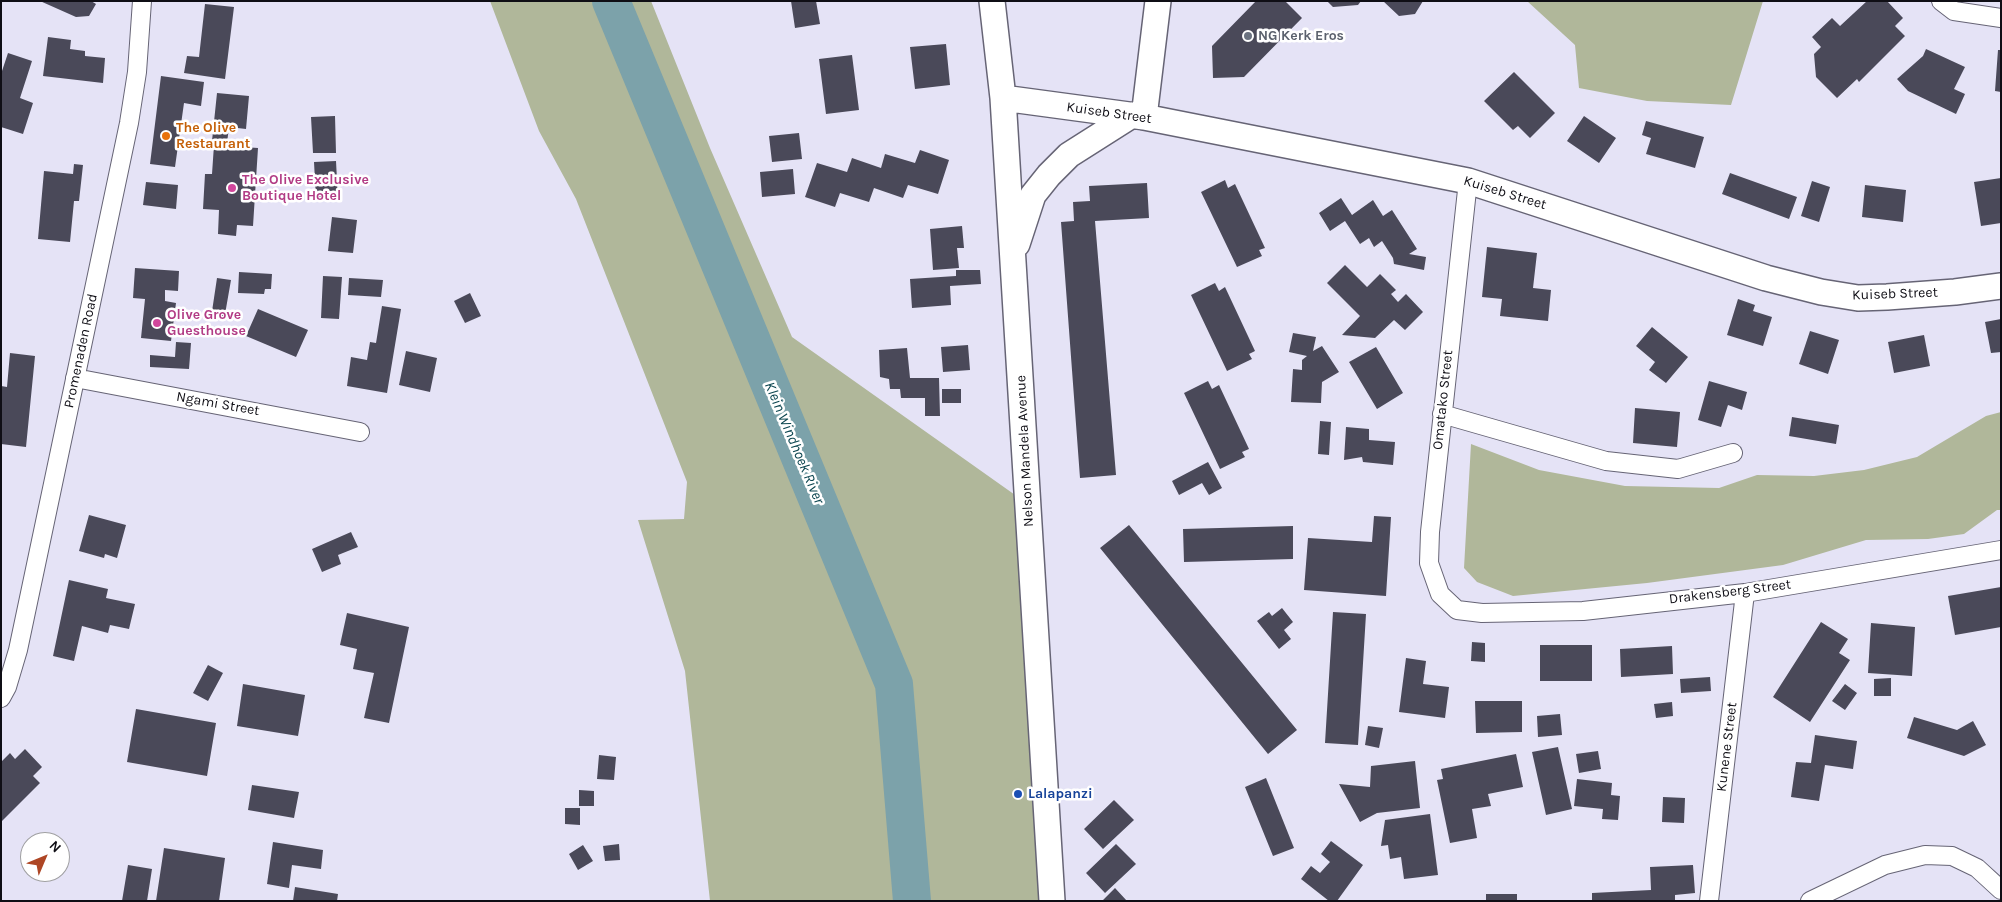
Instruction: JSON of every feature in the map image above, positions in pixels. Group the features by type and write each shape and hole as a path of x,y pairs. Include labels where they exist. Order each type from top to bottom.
{"street":[{"name":"Promenaden Road","path":"3,689 18,650 129,123 137,72 142,1"},
{"name":"Nelson Mandela Avenue","path":"992,1 998,35 1003,98 1052,901"},
{"path":"1013,257 1033,195 1049,175 1069,155 1138,116 1158,1"},
{"path":"1941,1 1954,11 2001,18"},
{"name":"Kuiseb Street","path":"1003,98 1138,116 1468,181 1766,278 1821,292 1858,298 1955,292 2001,286"},
{"name":"Omatako Street","path":"1457,610 1440,594 1429,563 1430,532 1442,414 1468,181"},
{"name":"Ngami Street","path":"75,378 360,432"},
{"path":"1442,414 1606,461 1678,469 1733,453"},
{"name":"Drakensberg Street","path":"1457,610 1482,613 1583,611 1745,593 2001,550"},
{"name":"Kunene Street","path":"1709,901 1745,593"},
{"path":"1810,901 1885,865 1925,855 1952,856 1977,868 2001,890"}],"green space":[{"path":"490,1 651,1 710,148 792,337 1025,502 1052,901 710,901 685,671 638,520 684,519 687,482 576,199 539,131"},
{"path":"1527,1 1763,1 1731,105 1647,101 1579,88 1575,45"},
{"path":"2001,412 2001,510 1997,510 1964,534 1928,539 1866,540 1783,565 1647,583 1513,596 1477,582 1464,568 1471,444 1539,470 1625,486 1719,488 1757,475 1814,476 1864,470 1917,457 1986,416"}],"building":[{"path":"40,1 91,1 96,4 89,16 76,17"},
{"path":"791,1 816,1 820,24 795,28"},
{"path":"1256,1 1285,1 1302,18 1244,77 1213,78 1212,46"},
{"path":"1327,1 1361,1 1358,5 1333,7"},
{"path":"1383,1 1423,1 1415,14 1399,16"},
{"path":"1867,1 1887,1 1903,18 1895,26 1905,36 1859,82 1857,79 1837,98 1816,77 1814,54 1821,47 1812,37 1832,18 1840,26"},
{"path":"205,4 234,7 225,79 184,73 187,56 199,57"},
{"path":"48,37 71,40 70,49 85,51 85,56 105,58 103,83 43,76"},
{"path":"946,44 950,85 915,89 910,47"},
{"path":"1926,49 1965,67 1954,89 1965,94 1956,114 1908,91 1897,79 1923,56"},
{"path":"1998,50 2001,50 2001,92 1995,91"},
{"path":"8,53 32,61 20,98 33,103 23,134 1,127 1,74"},
{"path":"852,55 859,110 826,114 819,59"},
{"path":"1514,72 1555,113 1530,138 1518,126 1513,130 1484,101"},
{"path":"161,76 204,82 201,106 184,103 175,167 150,164"},
{"path":"217,93 249,96 246,129 229,127 227,143 212,141"},
{"path":"335,116 336,153 313,153 311,117"},
{"path":"1584,116 1616,138 1599,163 1567,141"},
{"path":"1646,121 1704,137 1695,168 1646,154 1651,138 1642,135"},
{"path":"799,133 802,159 772,162 769,136"},
{"path":"214,145 258,148 253,226 237,225 236,236 218,234 219,210 203,209 205,174 212,174"},
{"path":"920,150 949,160 938,194 908,185 903,198 874,188 869,202 840,193 835,207 805,197 817,163 847,172 852,158 881,168 885,154 915,163"},
{"path":"336,161 338,199 316,199 314,162"},
{"path":"74,164 83,165 79,201 74,201 70,242 38,239 44,171 73,174"},
{"path":"793,169 795,194 762,197 760,172"},
{"path":"1730,173 1797,197 1789,219 1722,194"},
{"path":"2001,178 2001,223 1981,226 1974,182"},
{"path":"1225,180 1228,188 1235,184 1265,248 1259,250 1262,256 1237,267 1201,192"},
{"path":"1812,181 1830,187 1819,222 1801,216"},
{"path":"146,182 178,185 176,209 143,205"},
{"path":"1147,183 1149,218 1095,221 1116,475 1080,478 1061,222 1074,221 1073,202 1090,201 1089,186"},
{"path":"1865,185 1906,190 1903,222 1862,217"},
{"path":"1341,198 1352,215 1373,200 1383,216 1392,210 1417,249 1409,254 1426,257 1424,270 1394,264 1393,258 1382,241 1374,247 1369,238 1360,244 1345,221 1330,231 1319,213"},
{"path":"332,217 357,220 353,253 328,251"},
{"path":"962,226 964,248 957,248 959,268 933,270 930,229"},
{"path":"1487,247 1537,253 1533,288 1551,290 1548,321 1500,316 1502,299 1482,297"},
{"path":"1345,265 1367,287 1380,274 1396,290 1391,294 1398,302 1406,294 1423,312 1405,330 1394,320 1375,338 1342,335 1360,316 1327,283"},
{"path":"135,268 179,271 178,291 165,290 165,301 176,303 171,341 141,338 145,299 133,298"},
{"path":"956,270 980,270 981,284 950,286 951,305 912,308 910,279 956,276"},
{"path":"239,272 272,274 271,289 265,289 264,294 238,293"},
{"path":"323,276 342,277 339,319 321,318"},
{"path":"217,278 231,280 224,320 211,318"},
{"path":"349,278 383,280 381,297 348,295"},
{"path":"1215,283 1219,291 1225,287 1255,351 1249,354 1252,359 1227,371 1191,295"},
{"path":"470,293 481,316 465,323 454,301"},
{"path":"1738,299 1755,305 1753,311 1772,317 1763,346 1727,335"},
{"path":"382,306 401,309 387,393 347,386 351,357 367,360 370,342 376,343"},
{"path":"258,309 308,330 296,357 246,336"},
{"path":"2001,319 2001,352 1991,353 1985,322"},
{"path":"1652,327 1688,357 1666,383 1649,370 1655,362 1636,346"},
{"path":"1810,331 1839,340 1828,374 1799,364"},
{"path":"1293,333 1316,337 1313,351 1322,346 1339,372 1322,382 1321,403 1291,402 1293,369 1302,370 1302,360 1307,356 1289,352"},
{"path":"1924,335 1930,366 1894,373 1888,342"},
{"path":"176,342 191,343 189,369 150,367 150,355 175,357"},
{"path":"968,345 970,370 943,372 941,347"},
{"path":"1376,347 1403,393 1377,409 1349,362"},
{"path":"907,348 910,378 939,378 940,416 925,416 925,398 901,398 900,389 890,389 889,379 880,377 879,350"},
{"path":"406,351 437,358 430,392 399,385"},
{"path":"10,353 35,356 26,447 1,444 1,386 7,387"},
{"path":"1208,381 1212,389 1219,385 1249,449 1242,452 1245,457 1220,469 1184,393"},
{"path":"1709,381 1747,392 1742,410 1728,405 1721,427 1698,420"},
{"path":"942,389 961,389 961,403 942,403"},
{"path":"1635,408 1680,412 1677,447 1633,443"},
{"path":"1792,417 1839,425 1836,444 1789,436"},
{"path":"1320,421 1331,422 1329,455 1318,454"},
{"path":"1346,427 1369,429 1369,440 1395,442 1393,465 1363,462 1362,457 1344,460"},
{"path":"1208,462 1222,488 1209,495 1202,483 1179,495 1172,481"},
{"path":"89,515 126,525 117,558 105,554 104,558 79,551"},
{"path":"1374,516 1391,517 1386,596 1304,590 1308,538 1372,542"},
{"path":"1129,525 1297,730 1268,754 1100,548"},
{"path":"1293,526 1293,559 1184,562 1183,529"},
{"path":"351,532 358,547 338,555 341,564 322,572 312,549"},
{"path":"69,580 108,589 106,598 135,604 129,629 110,625 108,633 82,626 74,661 53,656"},
{"path":"2001,587 2001,627 1955,635 1948,596"},
{"path":"1282,608 1293,622 1284,630 1291,639 1279,649 1257,621 1269,612 1272,616"},
{"path":"1333,612 1366,614 1358,745 1325,743"},
{"path":"347,613 409,627 389,723 364,718 374,673 353,669 357,649 340,645"},
{"path":"1821,622 1848,639 1839,653 1850,660 1810,722 1773,697"},
{"path":"1871,623 1915,627 1912,676 1868,673"},
{"path":"1472,642 1485,643 1485,662 1471,661"},
{"path":"1540,645 1592,645 1592,681 1540,681"},
{"path":"1672,646 1673,674 1621,677 1620,649"},
{"path":"1406,658 1426,661 1423,684 1449,687 1445,718 1399,712"},
{"path":"208,665 223,673 208,701 193,693"},
{"path":"1710,677 1711,691 1681,693 1680,679"},
{"path":"1891,678 1891,696 1874,696 1874,679"},
{"path":"243,684 305,695 298,736 237,726"},
{"path":"1845,684 1857,693 1845,710 1832,701"},
{"path":"1475,701 1522,701 1522,732 1476,733"},
{"path":"1672,702 1673,716 1656,718 1654,704"},
{"path":"136,709 216,723 207,776 127,762"},
{"path":"1560,714 1562,735 1538,737 1537,716"},
{"path":"1914,717 1957,730 1973,721 1986,745 1964,756 1907,738"},
{"path":"1368,726 1383,728 1379,748 1365,745"},
{"path":"1815,735 1857,741 1853,769 1825,765 1819,801 1791,797 1796,762 1811,763"},
{"path":"1558,747 1572,809 1546,815 1532,752"},
{"path":"25,749 42,767 33,776 40,783 1,822 1,762 10,753 15,759"},
{"path":"1598,751 1601,769 1579,773 1576,754"},
{"path":"1516,754 1523,787 1488,794 1491,806 1472,809 1477,838 1450,843 1437,780 1443,779 1441,769"},
{"path":"599,755 616,757 614,780 597,779"},
{"path":"1415,761 1420,808 1377,813 1360,822 1339,784 1370,787 1371,766"},
{"path":"1266,778 1294,848 1273,856 1245,787"},
{"path":"1577,779 1612,783 1611,795 1620,796 1618,820 1602,819 1603,809 1574,806"},
{"path":"252,785 299,792 294,818 248,810"},
{"path":"579,790 594,791 594,806 579,806"},
{"path":"1663,797 1685,798 1684,823 1662,822"},
{"path":"1114,800 1134,820 1103,849 1084,829"},
{"path":"565,808 580,808 580,825 565,824"},
{"path":"1430,814 1438,875 1404,879 1401,857 1390,859 1388,845 1381,846 1385,820"},
{"path":"1331,841 1363,865 1337,901 1329,901 1301,879 1311,866 1320,873 1330,862 1321,854"},
{"path":"273,842 323,850 321,869 292,865 289,888 267,884"},
{"path":"619,844 620,860 605,861 603,846"},
{"path":"1116,844 1136,864 1105,893 1086,873"},
{"path":"583,845 593,861 578,870 569,854"},
{"path":"164,848 225,858 219,901 156,901"},
{"path":"128,865 152,869 147,901 122,901"},
{"path":"1693,865 1695,893 1675,895 1675,901 1592,901 1592,893 1651,890 1650,867"},
{"path":"295,887 338,894 337,901 293,901"},
{"path":"1115,888 1127,901 1102,901"},
{"path":"1486,894 1517,894 1517,901 1486,901"}],"waterway":[{"name":"Klein Windhoek River","path":"611,1 894,684 912,901"}],"place":[{"name":"NG Kerk Eros","path":"1248,36"},
{"name":"The Olive Restaurant","path":"166,136"},
{"name":"The Olive Exclusive Boutique Hotel","path":"232,188"},
{"name":"Olive Grove Guesthouse","path":"157,323"},
{"name":"Lalapanzi","path":"1018,794"}]}
